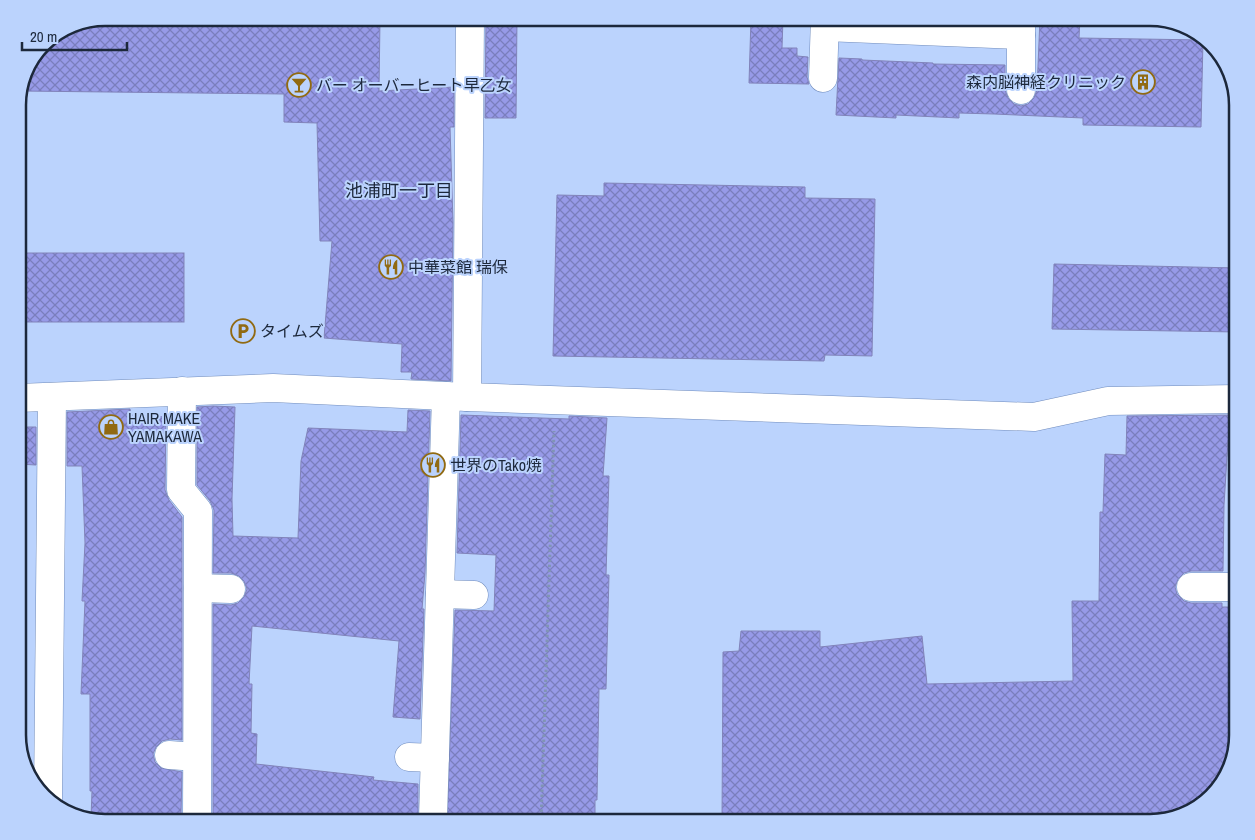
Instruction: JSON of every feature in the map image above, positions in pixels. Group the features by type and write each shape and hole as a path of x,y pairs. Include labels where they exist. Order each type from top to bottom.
{"street":[{"path":"432,814 422,758 440,594 456,397 470,26"},
{"path":"823,78 825,26"},
{"path":"1021,26 1021,90"},
{"path":"26,398 273,388 456,397 1034,417 1108,401 1229,399"},
{"path":"182,391 181,490 198,511 197,814"},
{"path":"48,790 52,397"},
{"path":"1191,587 1229,587"},
{"path":"198,588 230,589"},
{"path":"440,594 474,595"},
{"path":"169,756 197,757"}],"path":[{"path":"541,814 555,400"}],"building":[{"path":"105,26 380,26 379,91 454,87 454,127 450,127 453,223 451,381 411,379 412,372 401,372 402,344 324,338 332,241 320,241 317,123 284,122 284,94 28,91 32,75 49,49 75,32 90,28"},
{"path":"486,26 517,26 516,118 485,118"},
{"path":"751,26 783,26 782,48 797,48 797,56 808,57 807,77 809,84 749,83"},
{"path":"1040,26 1080,26 1079,38 1194,40 1203,47 1201,127 1083,125 1083,118 994,114 959,113 959,118 896,115 896,118 836,115 839,58 933,64 1005,65 1005,90 1008,98 1014,104 1021,106 1028,104 1034,98 1037,90"},
{"path":"604,183 805,187 805,198 875,199 872,356 825,355 824,361 553,356 557,195 604,196"},
{"path":"26,253 184,253 184,322 26,322"},
{"path":"1054,264 1229,268 1229,332 1052,329"},
{"path":"197,407 235,407 232,499 233,536 298,538 301,461 308,428 407,432 408,410 430,411 425,573 422,609 424,609 420,719 393,717 399,641 252,626 249,684 252,684 251,733 257,734 256,764 374,777 373,780 418,784 418,814 213,814 213,604 231,605 238,603 244,597 247,589 244,581 239,576 231,573 213,573 214,510 210,501 197,485"},
{"path":"130,409 131,415 166,417 165,490 169,500 182,517 182,740 170,739 162,741 156,747 153,754 155,762 161,768 182,772 181,814 91,812 90,694 81,694 85,601 82,601 85,543 82,466 67,466 67,412"},
{"path":"461,415 569,419 569,416 607,418 603,476 609,476 606,575 609,575 606,689 599,689 597,800 595,800 595,814 447,814 455,610 494,611 496,555 457,553"},
{"path":"1229,415 1224,505 1223,571 1191,571 1184,573 1178,579 1175,587 1177,594 1184,601 1191,603 1222,603 1222,607 1229,607 1228,745 1221,770 1206,791 1180,808 1150,814 722,814 723,652 739,651 741,631 820,631 820,647 922,636 927,684 1073,681 1072,601 1099,601 1100,512 1103,512 1105,454 1126,455 1127,416"},
{"path":"26,427 36,427 36,465 26,464"}],"place":[{"name":"森内脳神経クリニック","path":"1143,82"},
{"name":"バー オーバーヒート早乙女","path":"299,85"},
{"name":"中華菜館 瑞保","path":"391,267"},
{"name":"タイムズ","path":"243,331"},
{"name":"HAIR MAKE YAMAKAWA","path":"111,427"},
{"name":"世界のTako焼","path":"433,465"}],"district":[{"name":"池浦町一丁目","path":"399,191"}]}
